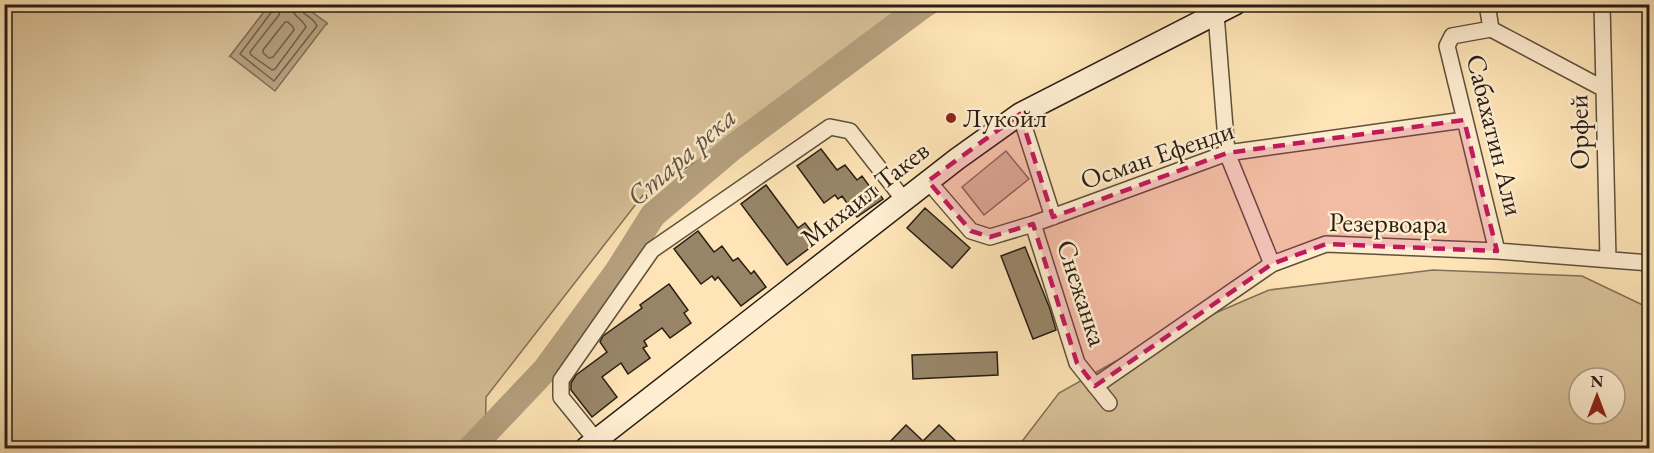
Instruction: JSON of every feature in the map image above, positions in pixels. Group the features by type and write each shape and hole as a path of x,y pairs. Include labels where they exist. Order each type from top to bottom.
{"main road":[{"name":"Михаил Такев","path":"591,444 928,181 1020,114 1213,9 1235,4"}],"street":[{"path":"1487,4 1491,29 1604,88"},
{"name":"Орфей","path":"1602,4 1608,259"},
{"path":"1213,9 1227,153 1272,264"},
{"name":"Сабахатин Али","path":"1491,29 1452,36 1447,46 1497,251"},
{"path":"1020,114 1053,217"},
{"name":"Осман Ефенди","path":"928,181 971,231 990,237 1053,217 1227,153 1464,120"},
{"path":"591,444 561,398 561,380 652,250 830,127 850,131 904,200"},
{"name":"Снежанка","path":"1033,224 1077,363 1109,403"},
{"name":"Резервоара","path":"1095,386 1272,264 1326,244 1497,251 1650,263"}],"highlighted area":[{"path":"1020,114 1053,217 1227,153 1464,120 1497,251 1326,244 1272,264 1095,386 1077,363 1033,224 990,237 971,231 928,181"}],"shaded area":[{"path":"4,5 270,5 230,56 327,24 302,5 952,5 940,9 643,195 486,397 485,448 5,448"},
{"path":"1006,151 1029,179 984,215 962,187"},
{"path":"1433,270 1582,276 1649,308 1649,448 1017,448 1059,393 1157,338 1269,290"}],"water":[{"path":"270,4 302,5 327,23 275,91 230,56"}],"building":[{"path":"821,149 837,170 845,165 857,180 862,176 870,187 873,185 883,199 857,217 842,196 838,199 835,195 824,203 797,166"},
{"path":"766,185 798,228 805,223 819,241 787,265 741,204"},
{"path":"925,208 970,248 952,268 907,228"},
{"path":"698,231 714,252 722,246 733,261 738,258 751,274 754,271 766,287 741,306 718,277 715,280 712,276 701,284 674,249"},
{"path":"1025,247 1056,330 1033,339 1001,256"},
{"path":"669,284 688,310 684,313 691,323 670,338 662,328 644,341 647,346 643,348 650,358 628,374 621,363 602,377 617,397 592,417 571,390 571,383 576,375 607,352 600,342 603,336 642,308 640,305"},
{"path":"997,352 998,375 913,379 912,355"},
{"path":"906,425 923,441 939,425 963,448 884,448"}],"waterway":[{"name":"Стара река","path":"471,448 545,370 617,272 653,215 732,148 925,4"}],"place":[{"name":"Лукойл","path":"951,118"}]}
